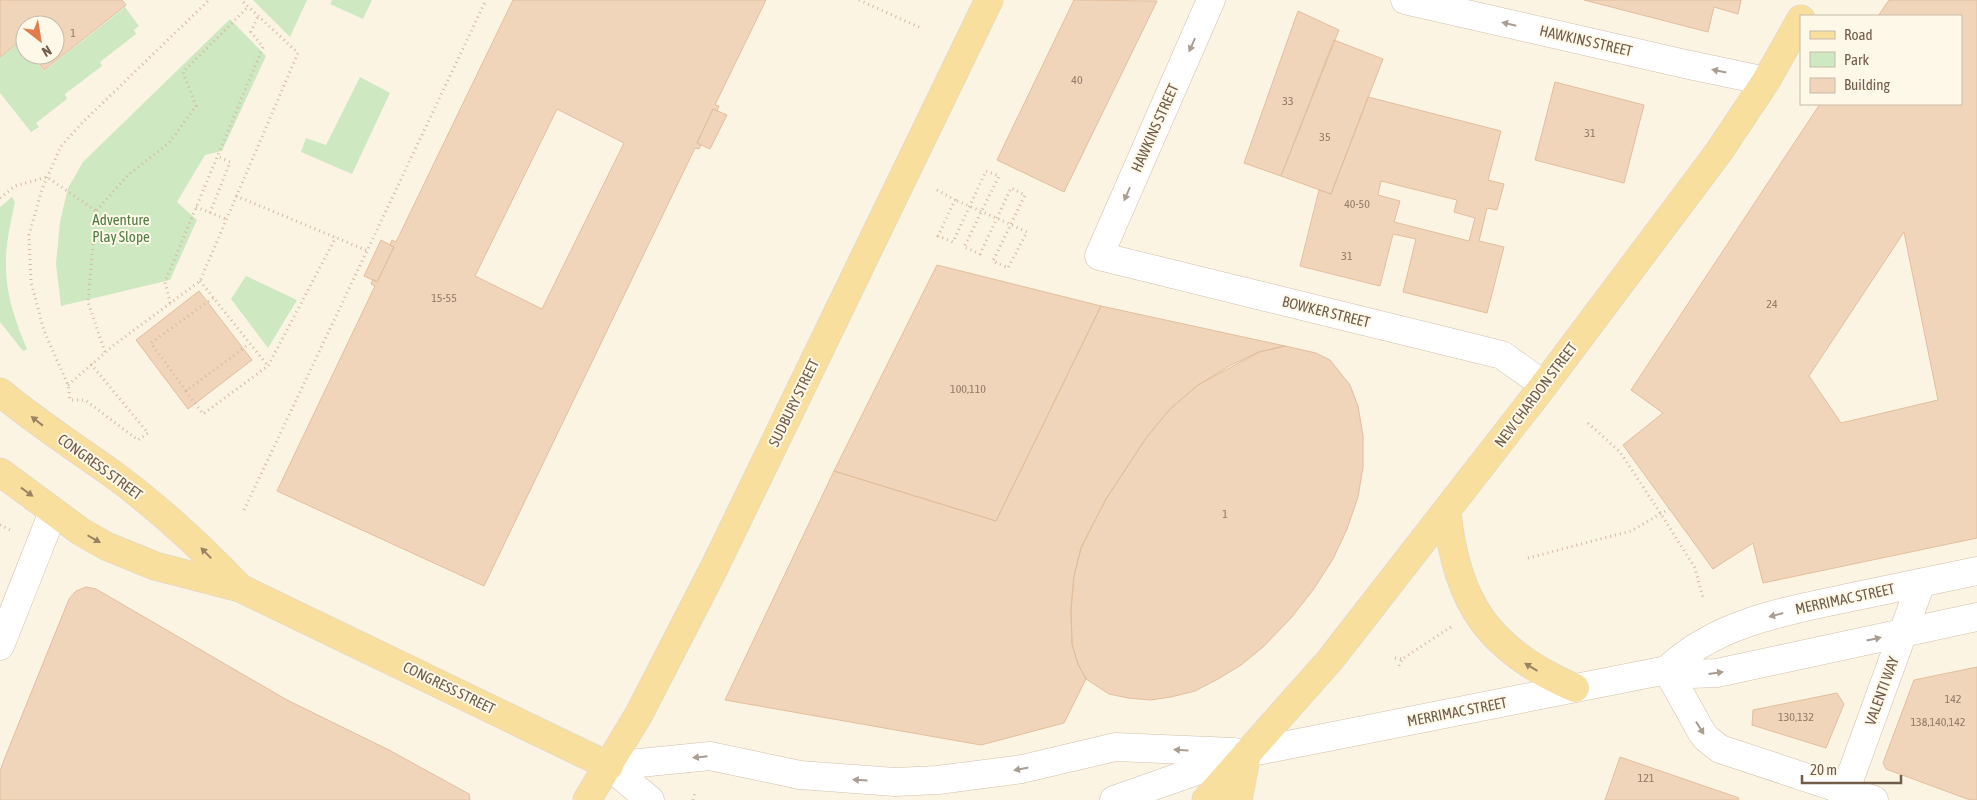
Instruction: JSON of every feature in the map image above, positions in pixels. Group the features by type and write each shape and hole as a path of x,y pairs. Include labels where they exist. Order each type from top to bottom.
{"main road":[{"name":"SUDBURY STREET","path":"587,800 639,714 714,568 989,0"},
{"name":"HAWKINS STREET","path":"1099,256 1211,0"},
{"name":"HAWKINS STREET","path":"1405,0 1766,81"},
{"name":"NEW CHARDON STREET","path":"1802,15 1810,0"},
{"name":"NEW CHARDON STREET","path":"1206,800 1330,660 1544,385 1718,154 1766,81 1800,20"},
{"name":"BOWKER STREET","path":"1099,256 1502,355 1544,385"},
{"name":"CONGRESS STREET","path":"0,392 53,433 115,476 179,527 240,588"},
{"name":"CONGRESS STREET","path":"0,472 80,531 106,546 162,568 240,588 609,766 650,800"},
{"path":"1,641 53,512"},
{"path":"1447,512 1450,540 1456,566 1470,601 1485,624 1496,639 1527,664 1575,688"},
{"name":"MERRIMAC STREET","path":"1667,670 1698,645 1746,624 1813,605 1977,571"},
{"name":"VALENTI WAY","path":"1843,795 1921,583"},
{"name":"MERRIMAC STREET","path":"1248,753 1667,670 1691,674 1717,673 1977,617"},
{"path":"1667,670 1701,731 1706,738 1720,749 1843,795 1874,800"},
{"path":"609,766 710,756 800,775 895,782 938,780 1022,769 1115,747 1248,753"},
{"path":"1114,800 1248,753"},
{"name":"NEW CHARDON STREET","path":"1238,800 1248,753"}],"path":[{"path":"91,364 148,433 138,440 85,400 70,400 68,385 44,331 31,282 29,235 47,177 61,146 84,121 209,0"},
{"path":"68,385 105,352 200,281 298,53 241,0"},
{"path":"244,510 486,0"},
{"path":"859,0 921,28"},
{"path":"105,352 88,302 96,211 128,175 168,144 174,136 196,106 183,72 248,7"},
{"path":"170,303 165,282 263,46 251,32 258,16"},
{"path":"210,213 230,162 217,156"},
{"path":"937,190 955,200 970,206 983,212 998,219 1011,224 1027,232 1008,268 993,261 1011,224 1025,195 1012,188 998,219 980,254 964,247 983,212 999,176 986,171 970,206 953,242 938,236 955,200"},
{"path":"0,198 15,186 47,177"},
{"path":"47,177 96,211"},
{"path":"236,196 368,251"},
{"path":"196,207 226,219"},
{"path":"213,298 151,344 203,414 268,366 336,237"},
{"path":"200,281 268,366"},
{"path":"186,391 250,344"},
{"path":"1588,422 1620,452 1661,514 1695,568 1703,598"},
{"path":"1528,558 1631,531 1669,509"},
{"path":"0,525 12,531"},
{"path":"1399,666 1402,659 1455,625"},
{"path":"1395,658 1402,659"},
{"path":"693,800 695,793"}],"green space":[{"path":"253,0 307,0 290,37"},
{"path":"332,0 372,0 363,19 330,4"},
{"path":"125,7 139,26 134,30 136,34 100,62 102,66 65,94 67,99 36,123 39,127 31,132 0,93 0,57 15,46 15,65 39,65 44,71 52,65 65,65 65,54"},
{"name":"Adventure Play Slope","path":"230,19 266,56 222,151 205,155 177,202 197,220 170,280 61,306 56,264 60,222 68,188 83,162"},
{"path":"360,77 390,93 352,174 301,152 306,138 326,145"},
{"path":"12,197 15,202 7,242 6,277 12,309 27,349 23,351 0,322 0,207"},
{"path":"246,276 297,300 268,348 231,299"}],"building":[{"path":"0,0 122,0 126,5 65,53 65,15 15,15 15,45 0,57"},
{"path":"513,0 766,0 715,105 719,106 717,111 713,109 697,143 701,145 699,149 695,148 484,586 277,491 375,286 371,284 373,279 377,282 394,247 390,245 392,240 396,242","holes":["557,109 624,143 542,309 475,276"]},
{"path":"1074,0 1157,1 1064,192 997,160"},
{"path":"1584,0 1741,0 1738,14 1714,7 1708,32"},
{"path":"1889,0 1977,0 1977,538 1763,583 1753,543 1713,569 1623,445 1663,413 1631,390 1819,105 1962,105 1962,15 1879,15","holes":["1904,232 1938,400 1841,423 1809,376"]},
{"path":"1298,11 1339,30 1281,176 1244,163"},
{"path":"1334,40 1383,59 1331,194 1281,176"},
{"path":"40,65 50,65 44,70"},
{"path":"1555,82 1644,105 1624,183 1535,160"},
{"path":"1368,97 1501,131 1488,180 1504,184 1497,210 1487,208 1479,241 1504,247 1487,313 1403,292 1416,239 1393,234 1380,286 1300,266 1319,190 1331,194","holes":["1381,181 1457,200 1454,212 1475,218 1469,241 1394,222 1400,201 1378,195"]},
{"path":"713,109 727,115 710,149 697,143"},
{"path":"381,240 394,247 377,282 364,276"},
{"path":"937,265 1101,306 996,521 834,471"},
{"path":"199,291 252,360 188,409 136,340"},
{"path":"1101,306 1285,346 1259,352 1198,385 1170,409 1146,438 1106,499 1081,548 1074,576 1071,609 1072,644 1078,664 1086,679 1064,723 981,745 725,700 834,471 996,521"},
{"path":"1285,346 1316,353 1330,360 1350,385 1358,406 1363,436 1363,467 1358,497 1347,529 1333,559 1313,590 1291,618 1263,647 1241,665 1218,679 1195,691 1150,700 1109,694 1086,679 1078,664 1072,644 1071,609 1074,576 1081,548 1090,530 1106,499 1146,438 1170,409 1198,385 1231,365 1259,352"},
{"path":"86,587 96,589 287,700 389,750 469,794 470,800 0,800 0,771 6,755 69,599 76,591"},
{"path":"1977,667 1977,800 1970,800 1886,769 1883,763 1914,680"},
{"path":"1837,693 1844,704 1826,748 1752,725 1753,710"},
{"path":"1620,757 1739,798 1738,800 1605,800"}]}
